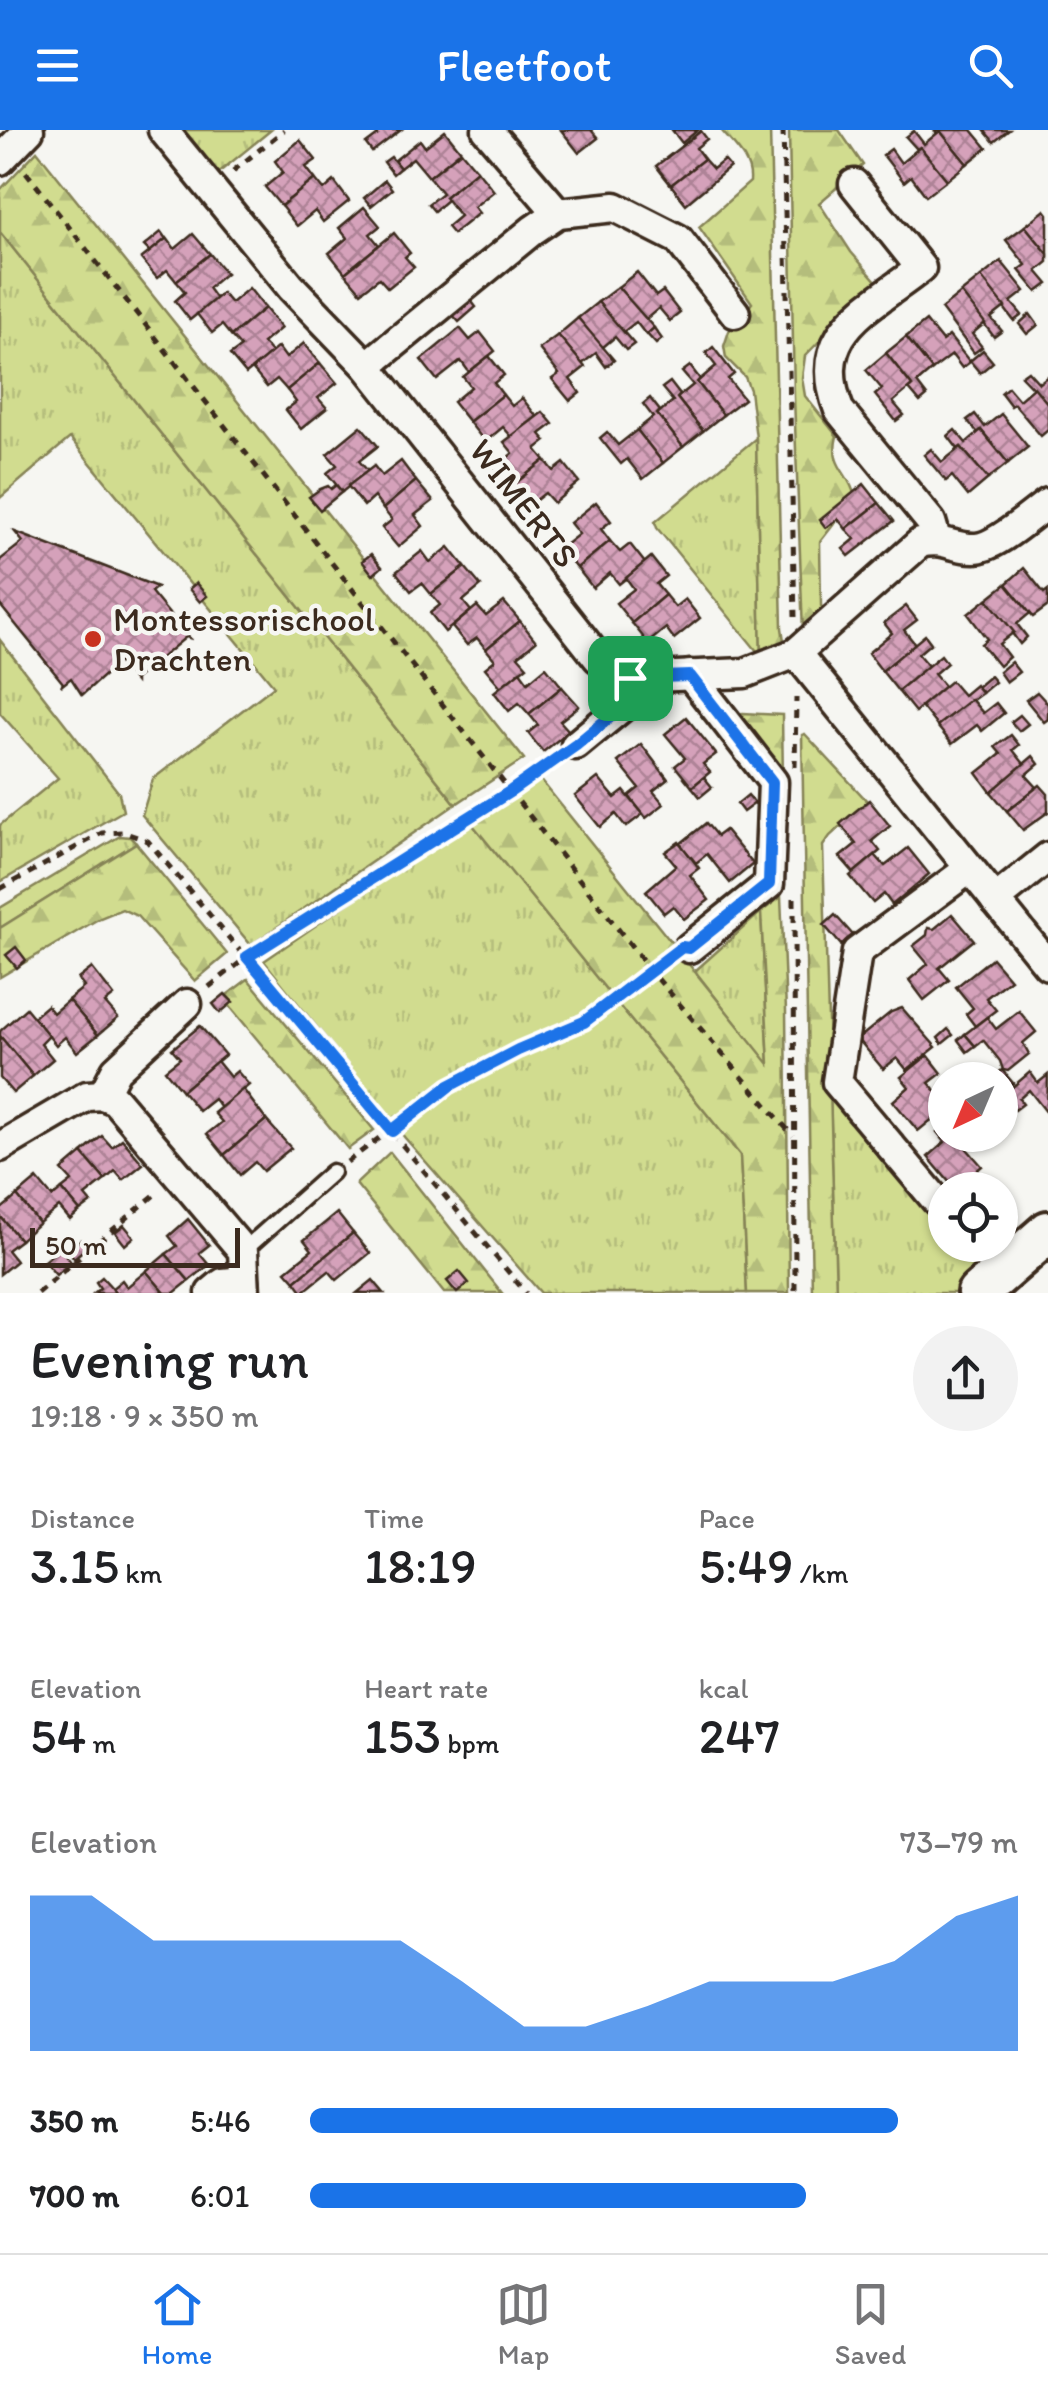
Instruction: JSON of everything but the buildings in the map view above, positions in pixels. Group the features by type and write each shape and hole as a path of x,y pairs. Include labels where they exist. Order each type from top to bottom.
{"street":[{"path":"4,155 29,130"},
{"name":"WIMERTS","path":"163,130 291,287 367,366 598,658 630,678"},
{"path":"487,130 558,214"},
{"path":"854,184 921,268 845,328 834,343 829,366 834,394 839,410 931,522 936,539"},
{"path":"367,366 533,230 558,214 615,207 659,226 678,239 735,313"},
{"path":"576,745 622,707 630,678 745,673 796,652 920,544 936,539 973,548 987,546 1048,503"},
{"path":"796,652 1048,966"},
{"path":"689,948 769,884 772,782 690,676"},
{"path":"995,900 1048,857"},
{"path":"928,1190 837,1082 856,952 969,869"},
{"path":"104,1095 116,1070 187,1004"},
{"path":"0,1147 87,1096 104,1095 115,1100 243,1251 245,1287 223,1283 211,1293"},
{"path":"978,1293 1048,1232"}],"lane":[{"path":"243,1251 332,1172"}],"path":[{"path":"211,188 284,130"},
{"path":"4,155 651,970 793,1136 796,1293"},
{"path":"187,1004 247,957 511,791 576,745"},
{"path":"0,890 102,833 122,832 148,841 526,1293"},
{"path":"332,1172 449,1086 584,1022 682,947 689,948"},
{"path":"37,1293 178,1175"}],"green space":[{"path":"181,130 271,130 217,174"},
{"path":"721,130 770,130 785,647 761,656 756,438 750,390 745,377 726,358 724,346 729,331 752,303 699,227 750,182 745,160"},
{"path":"789,130 839,130 863,165 819,203 851,252 877,282 805,356 805,396 837,436 838,462 855,497 820,542 821,606 828,612 803,633 794,397"},
{"path":"37,151 524,759 456,804 0,232 0,190"},
{"path":"0,232 456,804 251,945 142,815 153,779 274,686 70,438 0,498"},
{"path":"756,438 761,656 655,522"},
{"path":"0,640 119,793 123,811 0,882 0,825 58,778 0,713"},
{"path":"729,715 782,715 783,781"},
{"path":"802,735 868,802 823,846 836,1293 812,1293"},
{"path":"536,774 769,1064 761,912 781,897 789,1293 747,1293 740,1155 469,820"},
{"path":"469,820 740,1155 747,1293 541,1293 405,1138 264,961"},
{"path":"120,836 130,837 136,843 0,928 0,908"},
{"path":"136,843 227,954 195,981 137,916 122,909 0,977 0,928"},
{"path":"761,912 769,1066 695,971"},
{"path":"248,979 374,1130 348,1149 223,998"},
{"path":"830,1092 928,1205 928,1262 978,1262 985,1270 958,1293 836,1293"},
{"path":"390,1152 502,1293 444,1293 356,1184"}],"place":[{"name":"Montessorischool Drachten","path":"93,639"}],"route":[{"path":"690,676 772,782 769,884 606,1008 449,1086 392,1131 247,957 511,791 576,745 622,707 630,678 690,676"}]}
